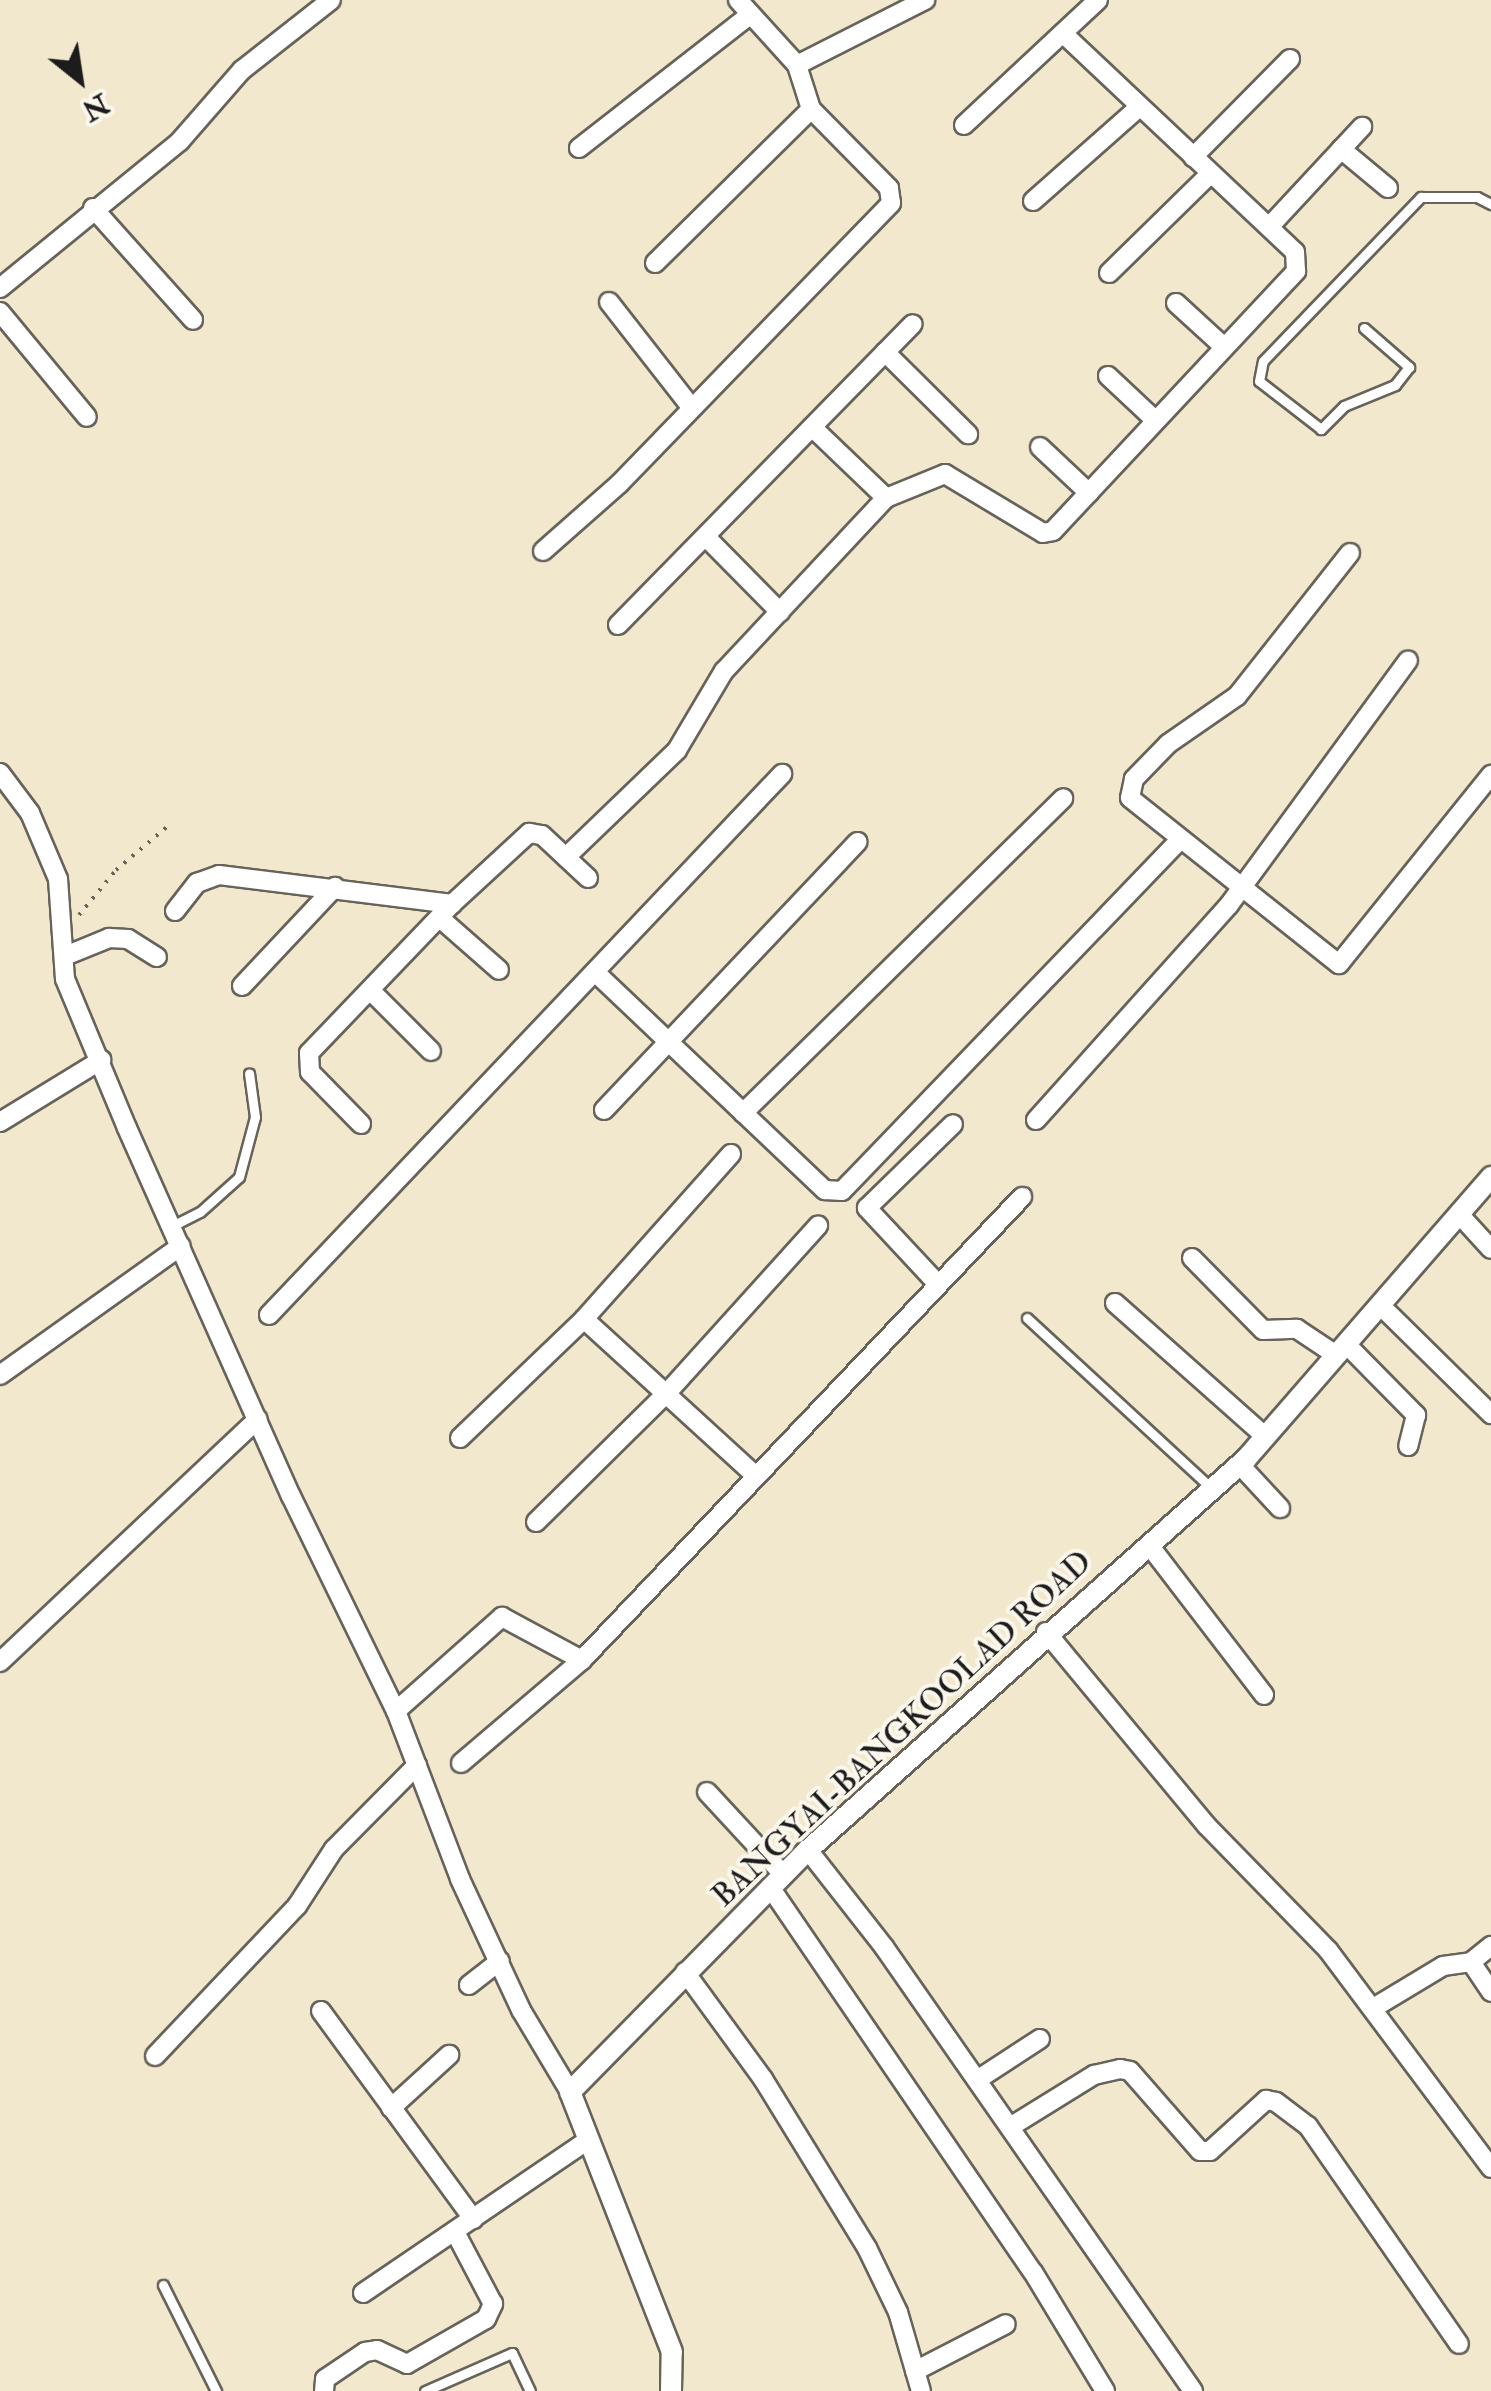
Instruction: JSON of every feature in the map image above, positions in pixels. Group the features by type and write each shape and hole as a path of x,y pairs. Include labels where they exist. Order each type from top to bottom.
{"street":[{"path":"0,288 93,208 180,141 242,70 331,0"},
{"path":"797,64 925,0"},
{"path":"964,126 1098,0"},
{"path":"544,551 892,203 889,188 811,109 797,64 744,7 579,148"},
{"path":"566,857 677,750 724,670 886,498 945,474 1048,533 1300,262 1269,227 1209,176 1194,157 1062,33"},
{"path":"1194,157 1290,59"},
{"path":"1033,202 1138,108"},
{"path":"655,263 811,109"},
{"path":"1269,227 1362,127"},
{"path":"1341,149 1388,188"},
{"path":"1108,274 1209,176"},
{"path":"93,208 193,320"},
{"path":"609,302 692,407"},
{"path":"1176,303 1222,346"},
{"path":"0,312 87,417"},
{"path":"618,625 913,324"},
{"path":"886,352 968,434"},
{"path":"1108,376 1155,420"},
{"path":"812,428 886,498"},
{"path":"1040,447 1089,493"},
{"path":"707,538 780,612"},
{"path":"1350,553 1237,696 1168,744 1134,779 1130,798 1339,964 1351,957 1491,775"},
{"path":"1036,1120 1228,906 1237,886 1408,660"},
{"path":"0,773 30,813 58,879 65,978 172,1226 396,1711 500,1961 570,2092 672,2352 671,2391"},
{"path":"269,1315 782,774"},
{"path":"744,1113 1063,798"},
{"path":"361,1124 310,1072 307,1058 447,911 528,833 542,835 588,878"},
{"path":"594,972 825,1190 842,1191 1180,840"},
{"path":"604,1110 857,842"},
{"path":"175,911 208,876 335,887 447,911 499,970"},
{"path":"242,986 335,887"},
{"path":"65,956 109,938 128,939 157,957"},
{"path":"373,993 431,1050"},
{"path":"0,1122 101,1060"},
{"path":"935,1281 867,1208 953,1124"},
{"path":"460,1438 584,1320 731,1154"},
{"name":"BANGYAI-BANGKOOLAD ROAD","path":"570,2092 808,1850 1046,1632 1240,1465 1491,1177"},
{"path":"461,1763 582,1660 935,1281 1022,1197"},
{"path":"1459,1214 1491,1249"},
{"path":"536,1522 666,1394 818,1226"},
{"path":"0,1375 181,1246"},
{"path":"1192,1258 1263,1330 1297,1329 1341,1350 1416,1416 1408,1446"},
{"path":"1115,1302 1266,1437"},
{"path":"1380,1305 1491,1414"},
{"path":"584,1320 754,1474"},
{"path":"0,1662 258,1419"},
{"path":"1240,1465 1280,1508"},
{"path":"1148,1545 1264,1696"},
{"path":"396,1711 502,1617 582,1660"},
{"path":"1046,1632 1207,1826 1375,2007 1491,2168"},
{"path":"155,2056 297,1906 334,1849 417,1766"},
{"path":"707,1792 776,1880 1105,2391"},
{"path":"808,1850 977,2080 1194,2391"},
{"path":"1375,2007 1443,1966 1471,1962 1491,1946"},
{"path":"469,1985 500,1961"},
{"path":"1471,1962 1491,1992"},
{"path":"684,1972 763,2079 868,2248 921,2391"},
{"path":"321,2011 474,2219"},
{"path":"977,2080 1040,2040"},
{"path":"390,2108 448,2055"},
{"path":"1010,2127 1094,2075 1120,2069 1130,2072 1200,2151 1210,2151 1266,2100 1276,2102 1308,2126 1459,2344"},
{"path":"364,2293 587,2141"},
{"path":"324,2391 325,2380 364,2352 377,2350 407,2364 486,2319 492,2304 454,2232"},
{"path":"914,2371 1006,2324"}],"lane":[{"path":"1364,328 1410,366 1395,385 1344,406 1320,430 1259,380 1263,361 1422,196 1477,197 1491,204"},
{"path":"172,1226 200,1212 238,1177 255,1118 249,1073"},
{"path":"1027,1318 1213,1490"},
{"path":"163,2285 216,2391"},
{"path":"424,2391 512,2353 530,2391"}],"path":[{"path":"64,928 116,870 170,825"}]}
